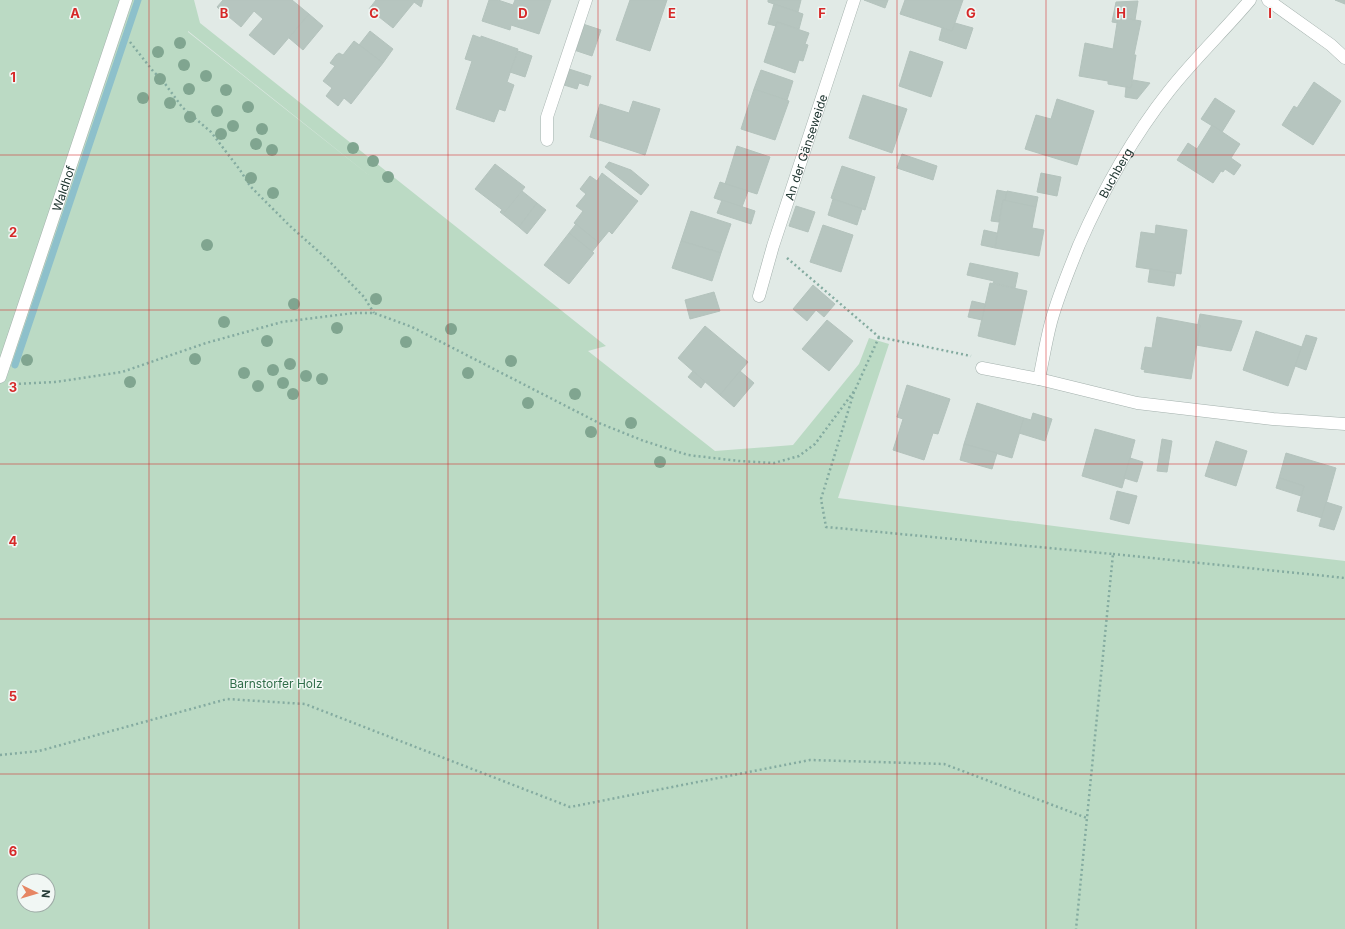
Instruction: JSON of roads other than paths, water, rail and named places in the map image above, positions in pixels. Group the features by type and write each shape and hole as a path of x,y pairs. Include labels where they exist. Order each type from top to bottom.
{"street":[{"name":"Waldhof","path":"0,377 126,0"},
{"path":"547,140 547,117 586,0"},
{"name":"An der Gänseweide","path":"759,296 773,246 854,0"},
{"name":"Buchberg","path":"1040,378 1051,321 1069,269 1090,220 1116,169 1141,128 1169,90 1196,58 1250,0"},
{"path":"1268,0 1331,45 1345,58"},
{"path":"982,368 1040,378 1137,403 1273,419 1345,424"}],"waterway":[{"path":"15,365 138,0"}],"park label":[{"name":"Barnstorfer Holz","path":"276,683"}]}
